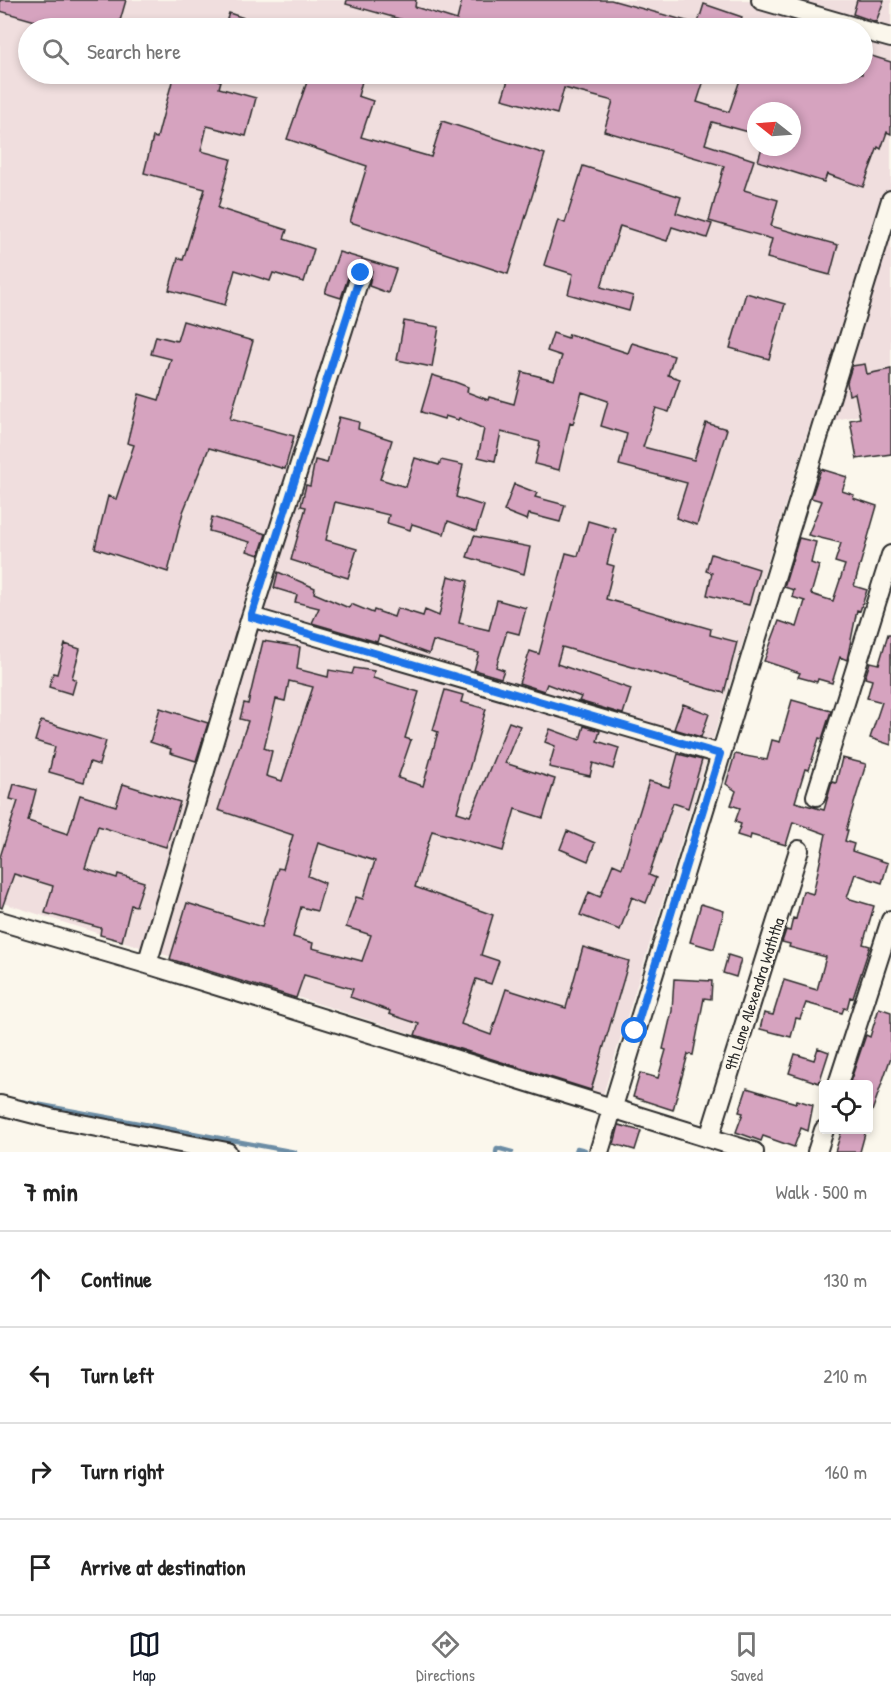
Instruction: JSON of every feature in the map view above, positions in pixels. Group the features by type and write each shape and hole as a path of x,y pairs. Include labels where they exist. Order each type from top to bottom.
{"street":[{"path":"761,0 823,18"},
{"path":"873,33 891,38"},
{"path":"599,1152 891,200"},
{"path":"147,964 251,617 361,273"},
{"path":"816,796 891,555"},
{"path":"251,617 720,754"},
{"name":"9th Lane Alexendra Waththa","path":"709,1138 799,850"},
{"path":"839,1080 891,920"},
{"path":"0,921 147,964 754,1152"},
{"path":"0,1105 50,1118 227,1152"},
{"path":"817,1152 823,1134"}],"shaded area":[{"path":"0,0 891,0 891,409 810,425 603,1095 0,902"}],"building":[{"path":"0,0 126,0 121,18 25,18 0,11"},
{"path":"347,0 416,0 415,7 451,18 396,18 346,4"},
{"path":"462,0 611,0 676,18 458,18"},
{"path":"857,0 884,0 876,22 873,18 853,14"},
{"path":"704,4 742,17 742,18 700,18"},
{"path":"229,13 244,18 227,18"},
{"path":"873,56 891,62 891,134 887,132 881,149 878,147 863,187 827,174 824,182 758,161 759,156 801,156 801,102 747,102 747,132 712,122 705,144 754,160 744,190 778,200 771,226 838,245 830,275 767,258 772,239 709,221 724,166 604,131 613,101 564,88 557,114 502,99 507,84 703,84 697,102 729,112 739,84 873,84"},
{"path":"171,84 220,84 219,88 256,98 246,136 207,126 201,151 231,159 218,208 287,230 284,239 314,249 304,282 273,273 270,281 235,270 225,305 169,290 178,258 183,260 205,189 144,173 153,137 157,138"},
{"path":"306,84 361,84 358,96 373,101 361,137 431,157 442,121 545,154 508,274 350,222 367,166 287,139"},
{"path":"583,166 681,197 676,213 712,224 707,238 672,227 667,241 620,226 601,287 633,296 629,311 568,294 573,274 544,265 558,220 565,223"},
{"path":"339,252 396,269 388,293 369,286 372,270 365,263 359,262 351,269 341,298 325,293"},
{"path":"746,293 785,304 769,359 730,348"},
{"path":"183,321 253,341 230,419 294,436 285,469 209,448 183,512 168,572 95,548 108,496 116,499 134,445 127,443 139,394 159,400 171,359 151,354 156,336 177,341"},
{"path":"404,321 439,327 432,367 397,360"},
{"path":"553,333 568,338 569,334 628,353 632,343 674,356 668,375 680,379 669,412 656,408 643,447 694,460 706,423 727,429 697,525 676,518 687,483 619,465 627,434 601,426 608,401 582,392 573,424 570,423 559,470 535,464 540,442 501,432 495,461 478,457 484,429 459,418 458,420 445,416 444,419 421,412 432,375 468,387 467,392 488,400 489,397 514,404 522,372 554,380 562,356 547,351"},
{"path":"865,364 867,374 891,369 891,454 857,459 850,420 860,418 855,393 849,395 847,382 852,366"},
{"path":"339,417 359,422 358,429 392,440 380,479 406,487 415,458 439,465 441,460 463,465 456,497 484,506 476,531 448,521 444,534 412,524 410,530 387,523 389,515 335,502 326,540 357,549 348,578 291,560 306,507 301,506 306,485 310,486 315,460 327,463"},
{"path":"821,469 847,477 842,491 854,495 853,498 877,506 854,586 867,590 860,611 857,610 847,660 840,657 832,683 798,677 800,673 764,661 779,621 797,627 805,601 792,597 794,590 784,587 799,538 816,542 811,563 819,566 811,594 833,601 845,565 835,562 841,543 808,535 822,501 811,498"},
{"path":"514,484 537,493 535,497 565,505 560,522 529,514 527,520 504,511"},
{"path":"212,517 266,534 259,555 247,551 250,542 209,531"},
{"path":"588,521 616,529 607,564 614,566 606,599 711,629 710,635 737,642 724,693 562,647 557,664 631,689 623,714 579,701 581,697 547,684 544,691 519,683 530,651 539,654 566,553 578,556"},
{"path":"474,536 530,547 524,574 467,557"},
{"path":"711,554 759,569 749,605 707,595 712,573 706,571"},
{"path":"278,572 315,588 314,593 349,608 351,604 373,613 374,610 394,617 397,608 423,616 425,610 439,616 448,576 468,581 459,623 489,630 497,600 526,608 519,634 507,631 496,667 504,670 501,678 474,670 479,653 433,641 429,654 379,636 377,642 312,623 319,608 295,602 297,595 274,588"},
{"path":"888,634 891,634 891,745 870,738 882,702 867,698 872,680 865,678 870,662 879,664"},
{"path":"263,641 300,647 297,669 328,677 329,670 352,674 354,668 374,671 373,678 419,692 405,738 411,740 398,778 423,786 438,732 433,730 445,690 463,695 461,702 486,709 457,812 470,816 509,722 520,726 505,763 555,779 543,818 515,809 503,851 432,831 415,887 493,915 481,955 499,961 491,984 476,979 461,1024 491,1035 506,989 566,1008 583,947 629,961 591,1090 415,1035 419,1024 350,997 353,989 304,975 296,998 170,959 187,903 262,927 278,868 283,869 293,835 218,810 248,721 240,719 244,703 248,704","holes":["289,681 313,687 282,781 266,776 272,751 264,748 276,699 285,701","318,843 375,861 363,899 356,897 346,927 371,935 362,961 312,948 313,943 293,937 301,907 317,911 325,883 308,876"]},
{"path":"65,644 80,649 72,678 76,680 72,694 49,687 53,673 57,674"},
{"path":"792,700 831,711 822,739 819,738 809,770 805,769 795,802 824,810 832,782 836,783 842,758 866,764 846,830 848,830 845,841 854,844 852,851 888,863 882,883 855,874 847,898 874,906 863,944 870,946 853,998 850,997 847,1009 844,1008 842,1013 806,1003 800,1019 796,1018 791,1037 760,1029 764,1013 773,1015 784,980 817,990 826,957 789,947 790,944 782,942 786,930 790,931 793,918 796,919 803,891 813,894 826,834 793,822 786,845 751,835 750,839 737,835 741,824 735,822 740,808 731,805 736,791 726,784 735,754 767,760 772,740 780,742"},
{"path":"683,704 709,714 701,737 674,729"},
{"path":"160,708 208,723 196,761 170,753 171,749 150,742"},
{"path":"41,721 106,741 99,765 90,762 84,782 49,772 55,747 35,741"},
{"path":"584,726 600,731 597,741 619,748 613,769 593,763 590,776 549,767 555,746 545,742 550,729 580,740"},
{"path":"678,754 702,760 688,808 673,803 649,875 656,878 646,903 632,897 620,930 580,915 589,892 600,897 613,864 622,868 649,781 669,787"},
{"path":"14,784 36,790 28,821 68,834 80,795 116,806 123,784 180,802 166,847 98,826 85,868 117,878 118,874 144,882 136,906 131,905 122,941 100,935 101,928 45,913 53,886 14,874 2,908 0,907 0,857 18,801 10,799"},
{"path":"567,831 595,843 588,861 560,849"},
{"path":"701,904 724,911 714,949 690,942"},
{"path":"728,955 741,959 736,977 723,973"},
{"path":"674,979 712,981 711,999 704,998 693,1055 688,1054 673,1110 633,1097 640,1073 658,1078 666,1050 663,1049 672,1011"},
{"path":"879,1008 891,1012 891,1057 873,1108 873,1080 851,1080 866,1035 870,1037"},
{"path":"818,1048 829,1052 819,1083 789,1073 795,1054 814,1060"},
{"path":"747,1088 796,1103 797,1100 813,1105 808,1131 801,1128 794,1147 763,1136 761,1141 736,1132 743,1113 739,1112"},
{"path":"619,1125 641,1131 635,1150 614,1144"},
{"path":"841,1134 865,1134 860,1152 835,1152"}],"waterway":[{"path":"20,1101 295,1152"},
{"path":"496,1152 497,1148 512,1152"},
{"path":"576,1152 577,1148 585,1150"}],"route":[{"path":"361,273 251,617 720,754 635,1031"}]}
